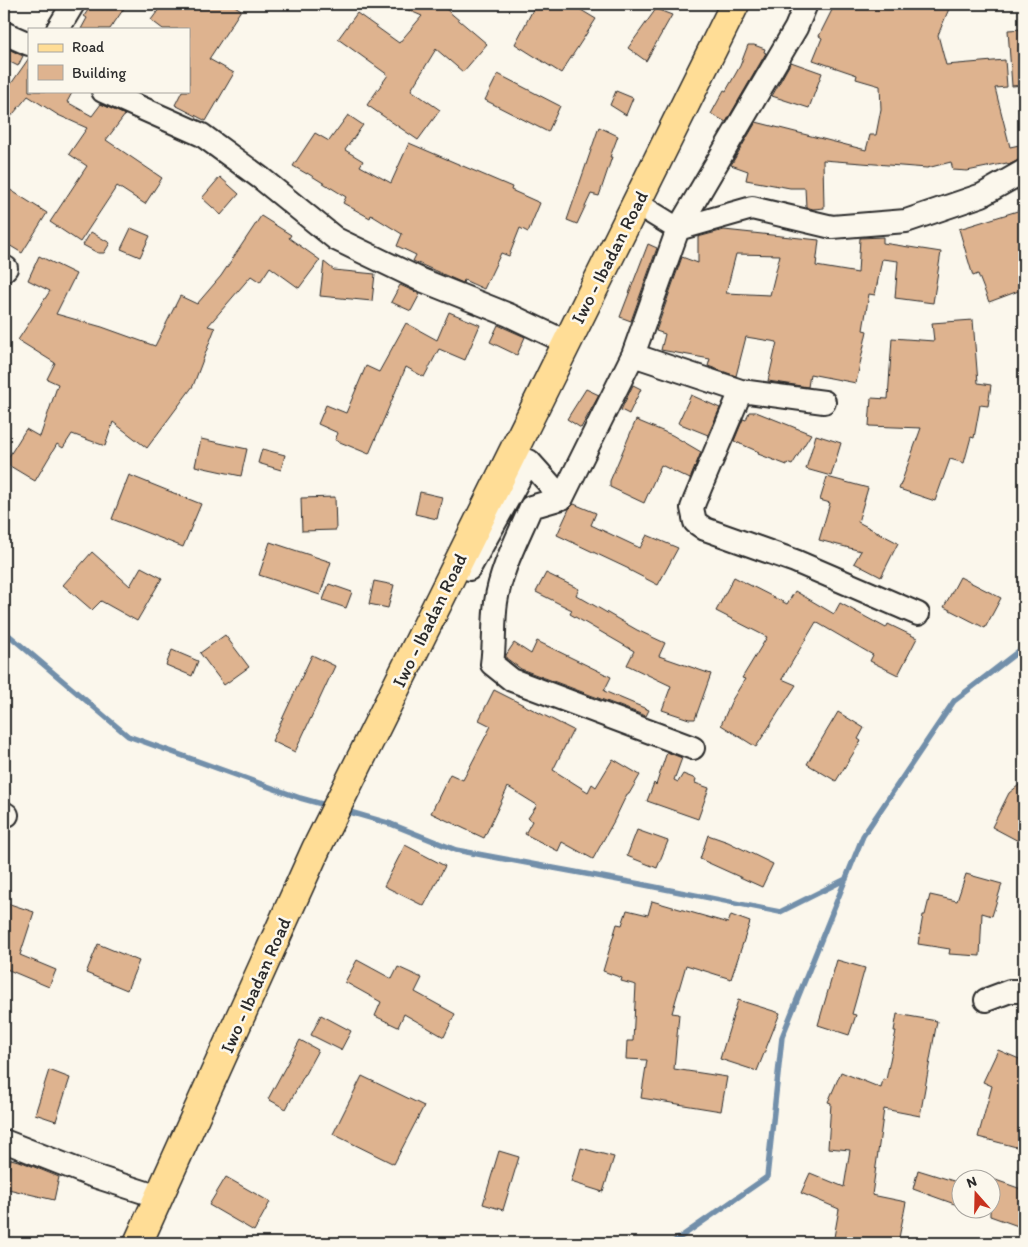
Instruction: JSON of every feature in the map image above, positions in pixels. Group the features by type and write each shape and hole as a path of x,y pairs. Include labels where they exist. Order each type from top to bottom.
{"main road":[{"name":"Iwo - Ibadan Road","path":"138,1243 316,849 735,4"}],"street":[{"path":"59,28 73,4"},
{"path":"693,748 512,680 492,664 495,642 496,603 502,575 531,507 562,498 633,355 678,229 796,28 806,4"},
{"path":"4,32 28,44"},
{"path":"105,92 202,135 262,178 336,239 419,280 509,316 566,342"},
{"path":"636,202 678,229 752,208 832,227 906,221 982,195 1024,171"},
{"path":"633,355 741,391 824,402"},
{"path":"741,391 692,508 695,522 705,529 795,561 918,614"},
{"path":"354,772 529,461 562,498"},
{"path":"986,1000 1010,992 1024,991"},
{"path":"4,1141 91,1175 159,1197"}],"building":[{"path":"92,4 127,4 111,28 82,28 87,18 84,16"},
{"path":"163,4 232,4 241,10 209,59 234,73 206,121 175,105 182,92 190,92 190,28 162,28 151,20"},
{"path":"394,4 440,4 487,44 463,72 436,49 411,90 440,110 418,140 367,105 388,75 338,39 357,13 399,43 422,16"},
{"path":"536,4 571,4 596,19 561,73 515,44"},
{"path":"835,4 951,4 938,35 946,65 1005,60 1007,87 995,88 1010,147 1024,144 1024,158 1008,165 1007,163 967,171 953,170 951,162 927,168 823,160 824,208 813,209 806,207 805,188 790,188 746,180 748,171 731,165 756,122 866,150 870,135 876,135 881,109 880,86 856,79 857,75 813,60 822,38 819,36"},
{"path":"656,9 672,15 646,61 628,48"},
{"path":"1024,29 1024,85 1012,86 1008,30"},
{"path":"748,45 765,49 764,52 766,53 726,122 711,114 740,66"},
{"path":"4,47 23,56 18,66 4,59"},
{"path":"28,59 28,92 72,92 67,102 92,116 101,104 125,115 106,140 162,178 145,204 117,186 80,242 50,222 87,166 69,154 87,128 58,115 28,96 4,125 4,94"},
{"path":"791,62 822,73 809,108 772,96"},
{"path":"498,74 560,106 548,132 485,100"},
{"path":"616,91 633,98 626,115 610,105"},
{"path":"348,115 363,125 345,150 363,161 360,166 391,183 409,143 512,187 511,190 540,203 528,232 520,228 509,256 501,253 484,289 464,280 463,283 413,261 416,255 397,246 402,234 371,215 370,218 343,203 346,197 293,166 315,133 329,141"},
{"path":"599,127 618,136 599,196 591,194 577,224 567,220"},
{"path":"220,177 239,194 221,215 202,198"},
{"path":"4,186 47,213 22,253 4,242"},
{"path":"1024,186 1024,205 1022,205 1017,190"},
{"path":"1024,209 1024,289 989,302 978,274 973,276 959,229"},
{"path":"261,216 291,235 289,238 320,260 299,288 270,267 260,282 251,276 208,326 215,328 193,386 147,448 113,422 105,446 72,434 63,448 57,444 35,481 5,463 26,429 40,437 58,384 47,379 55,363 18,340 50,291 28,280 39,256 76,274 56,314 102,327 155,346 180,296 197,304 221,276"},
{"path":"131,228 150,236 140,257 121,249"},
{"path":"724,230 819,240 816,266 858,273 860,238 883,237 883,243 941,252 933,303 895,298 898,261 882,259 875,295 869,294 863,330 867,331 856,383 810,374 808,387 768,381 777,342 746,337 736,376 708,366 710,359 661,350 665,334 656,331 682,257 698,263 698,237","holes":["736,254 780,255 770,295 726,293"]},
{"path":"91,232 110,243 104,253 98,253 83,245"},
{"path":"648,244 657,248 631,321 620,317"},
{"path":"324,262 334,270 375,274 372,301 320,296"},
{"path":"400,285 420,294 411,311 391,302"},
{"path":"449,312 480,325 465,360 439,349 424,377 406,367 369,454 335,440 338,433 318,424 326,405 346,413 366,366 379,372 406,323 437,340"},
{"path":"973,320 978,383 991,385 988,406 980,405 974,438 971,437 964,463 950,459 935,501 899,489 921,428 869,426 871,398 888,399 892,338 934,341 932,323"},
{"path":"498,325 525,337 517,355 490,342"},
{"path":"633,385 641,389 629,414 621,410"},
{"path":"586,389 599,395 581,428 567,419"},
{"path":"691,395 720,408 708,435 678,423"},
{"path":"749,412 756,412 811,434 792,465 787,463 787,465 758,454 759,452 734,441 743,419 746,420"},
{"path":"636,420 672,435 701,452 690,479 661,465 644,503 610,487 610,481"},
{"path":"816,435 841,443 831,476 806,469"},
{"path":"201,439 247,449 241,476 195,466"},
{"path":"262,449 285,455 281,470 258,463"},
{"path":"129,475 201,504 183,547 112,519"},
{"path":"827,477 868,488 858,522 898,543 881,577 854,563 861,551 819,540 830,503 820,500"},
{"path":"420,492 442,497 437,519 415,514"},
{"path":"335,497 336,530 302,531 301,498"},
{"path":"574,504 596,513 591,525 640,548 647,535 678,548 658,585 557,535 569,509"},
{"path":"270,542 331,562 320,595 259,575"},
{"path":"92,552 130,586 141,567 162,578 137,621 101,601 92,610 63,585"},
{"path":"546,573 579,589 576,595 637,630 665,643 659,656 711,674 695,719 689,719 662,710 671,686 627,665 634,651 570,614 572,610 536,592"},
{"path":"734,577 787,604 795,591 834,614 840,603 886,628 888,624 917,638 898,675 870,661 873,655 816,622 782,679 796,685 756,747 721,725 732,700 745,679 742,678 767,637 716,611"},
{"path":"960,577 1001,598 985,628 944,607"},
{"path":"374,581 394,585 388,608 369,604"},
{"path":"329,584 352,592 346,608 323,600"},
{"path":"225,635 249,667 224,685 200,653"},
{"path":"537,641 611,677 604,691 649,710 646,716 521,669 506,658 514,643 531,654"},
{"path":"172,650 198,661 192,676 166,665"},
{"path":"312,655 335,666 295,752 272,741"},
{"path":"494,690 573,730 553,770 588,792 592,784 596,787 613,759 640,775 629,794 627,794 593,859 562,842 558,851 525,834 532,821 528,818 537,805 508,787 484,838 431,813 450,774 463,780 491,726 479,720"},
{"path":"838,712 864,728 858,739 861,741 836,781 807,764"},
{"path":"667,752 682,758 674,780 678,782 683,774 696,779 695,783 709,788 698,819 647,801 654,783 656,785"},
{"path":"1024,781 1024,844 992,827 1009,793"},
{"path":"637,830 668,841 657,868 627,856"},
{"path":"708,835 728,842 773,864 762,887 700,859"},
{"path":"405,845 445,866 424,906 384,886"},
{"path":"966,874 1002,884 992,916 982,913 980,956 949,954 950,949 918,944 923,915 925,915 930,895 957,901"},
{"path":"652,901 728,923 731,915 750,922 731,979 686,965 672,1013 679,1014 674,1069 727,1077 721,1111 641,1098 647,1060 626,1059 627,1041 633,1041 636,985 621,981 622,978 603,971 617,924 622,925 627,910 648,915"},
{"path":"4,902 34,912 20,955 56,970 49,987 4,968"},
{"path":"98,944 139,961 127,990 86,973"},
{"path":"357,960 392,979 398,967 422,978 415,992 455,1014 444,1037 404,1014 398,1027 375,1016 381,1002 345,982"},
{"path":"837,960 865,968 852,1014 856,1015 849,1035 818,1025"},
{"path":"738,1000 780,1013 757,1071 720,1059"},
{"path":"897,1014 937,1021 920,1116 884,1109 872,1195 906,1202 898,1243 833,1243 839,1209 801,1193 810,1173 844,1187 850,1150 828,1148 831,1103 828,1102 841,1072 881,1088 883,1079 886,1080 896,1031 894,1031"},
{"path":"321,1015 351,1031 341,1050 311,1035"},
{"path":"300,1040 318,1050 286,1109 268,1099"},
{"path":"998,1050 1024,1061 1024,1149 978,1137 992,1086 983,1082"},
{"path":"49,1070 70,1078 56,1121 35,1114"},
{"path":"362,1076 424,1106 394,1164 333,1134"},
{"path":"581,1148 614,1157 603,1192 571,1182"},
{"path":"499,1151 519,1157 503,1210 483,1204"},
{"path":"11,1159 59,1177 54,1200 4,1188"},
{"path":"918,1170 950,1180 950,1202 913,1189"},
{"path":"226,1177 270,1202 254,1231 209,1205"},
{"path":"1000,1182 1024,1190 1024,1209 1018,1226 1000,1220"}],"waterway":[{"path":"4,631 128,736 300,798 329,806"},
{"path":"672,1243 767,1177 782,1037 863,836 954,701 1024,647"},
{"path":"343,810 391,824 456,850 780,912 846,879"}]}
